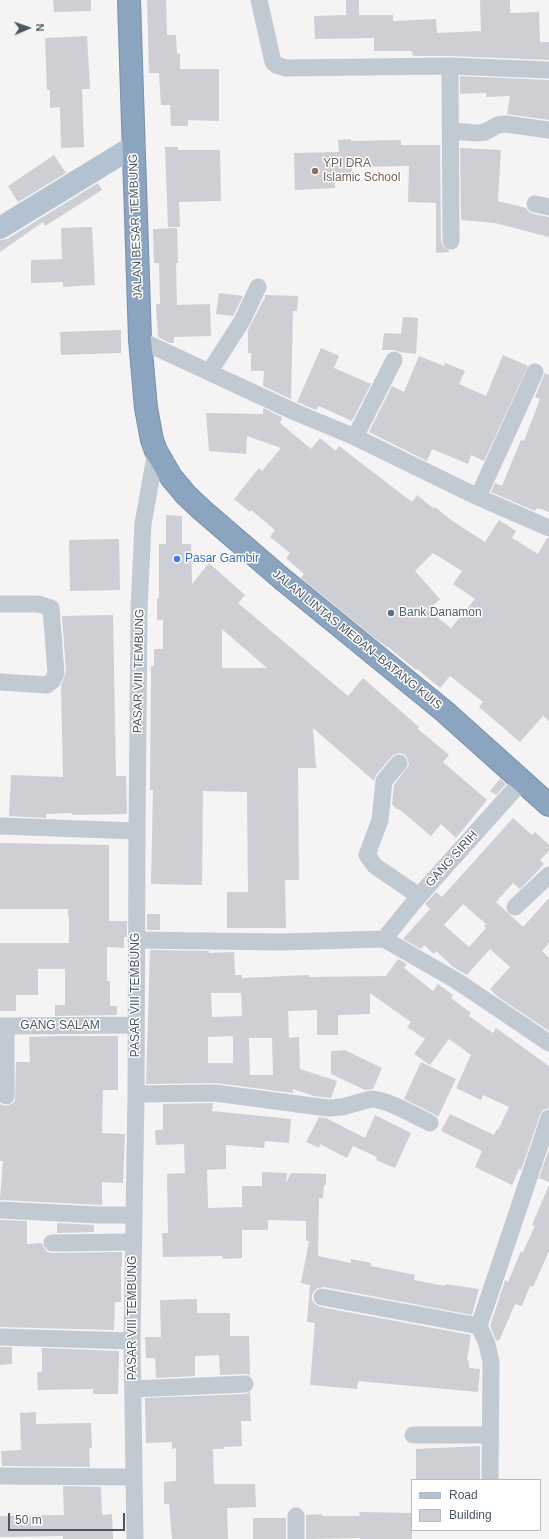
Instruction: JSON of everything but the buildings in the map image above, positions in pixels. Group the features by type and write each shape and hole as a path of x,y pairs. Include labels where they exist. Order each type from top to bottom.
{"highway":[{"name":"JALAN BESAR TEMBUNG","path":"129,0 140,340 146,408 152,440 156,451"},
{"name":"JALAN LINTAS MEDAN–BATANG KUIS","path":"156,451 171,477 186,495 202,510 281,578 444,711 549,805"}],"main road":[{"path":"0,228 134,146"}],"street":[{"path":"259,0 273,62 276,65 286,68 450,66 549,70"},
{"path":"450,66 451,241"},
{"path":"451,131 476,133 485,132 498,125 506,124 549,130"},
{"path":"210,372 242,321 258,286"},
{"path":"140,340 356,438 478,497 549,528"},
{"path":"356,438 394,360"},
{"path":"478,497 535,372"},
{"name":"PASAR VIII TEMBUNG","path":"135,1539 132,1341 136,1094 135,1025 139,609 143,532 156,451"},
{"path":"0,604 39,604 51,608 56,673 53,680 47,685 0,682"},
{"path":"399,763 384,781 380,820 368,855 375,866 419,896"},
{"name":"GANG SIRIH","path":"384,939 419,896 522,781"},
{"path":"0,826 137,831"},
{"path":"515,907 549,875"},
{"path":"136,940 281,942 384,939 457,981 549,1043"},
{"name":"GANG SALAM","path":"6,1096 3,1026 135,1025"},
{"path":"136,1094 215,1093 328,1108 342,1107 376,1099 430,1123"},
{"path":"490,1479 490,1362 487,1344 479,1326 549,1118"},
{"path":"0,1210 98,1215 133,1215"},
{"path":"52,1243 133,1242"},
{"path":"322,1297 479,1326"},
{"path":"0,1337 132,1341"},
{"path":"133,1389 245,1384"},
{"path":"413,1435 489,1435"},
{"path":"0,1476 134,1477"},
{"path":"296,1516 296,1539"}],"place":[{"name":"YPI DRA Islamic School","path":"315,171"},
{"name":"Pasar Gambir","path":"177,559"},
{"name":"Bank Danamon","path":"391,613"}]}
